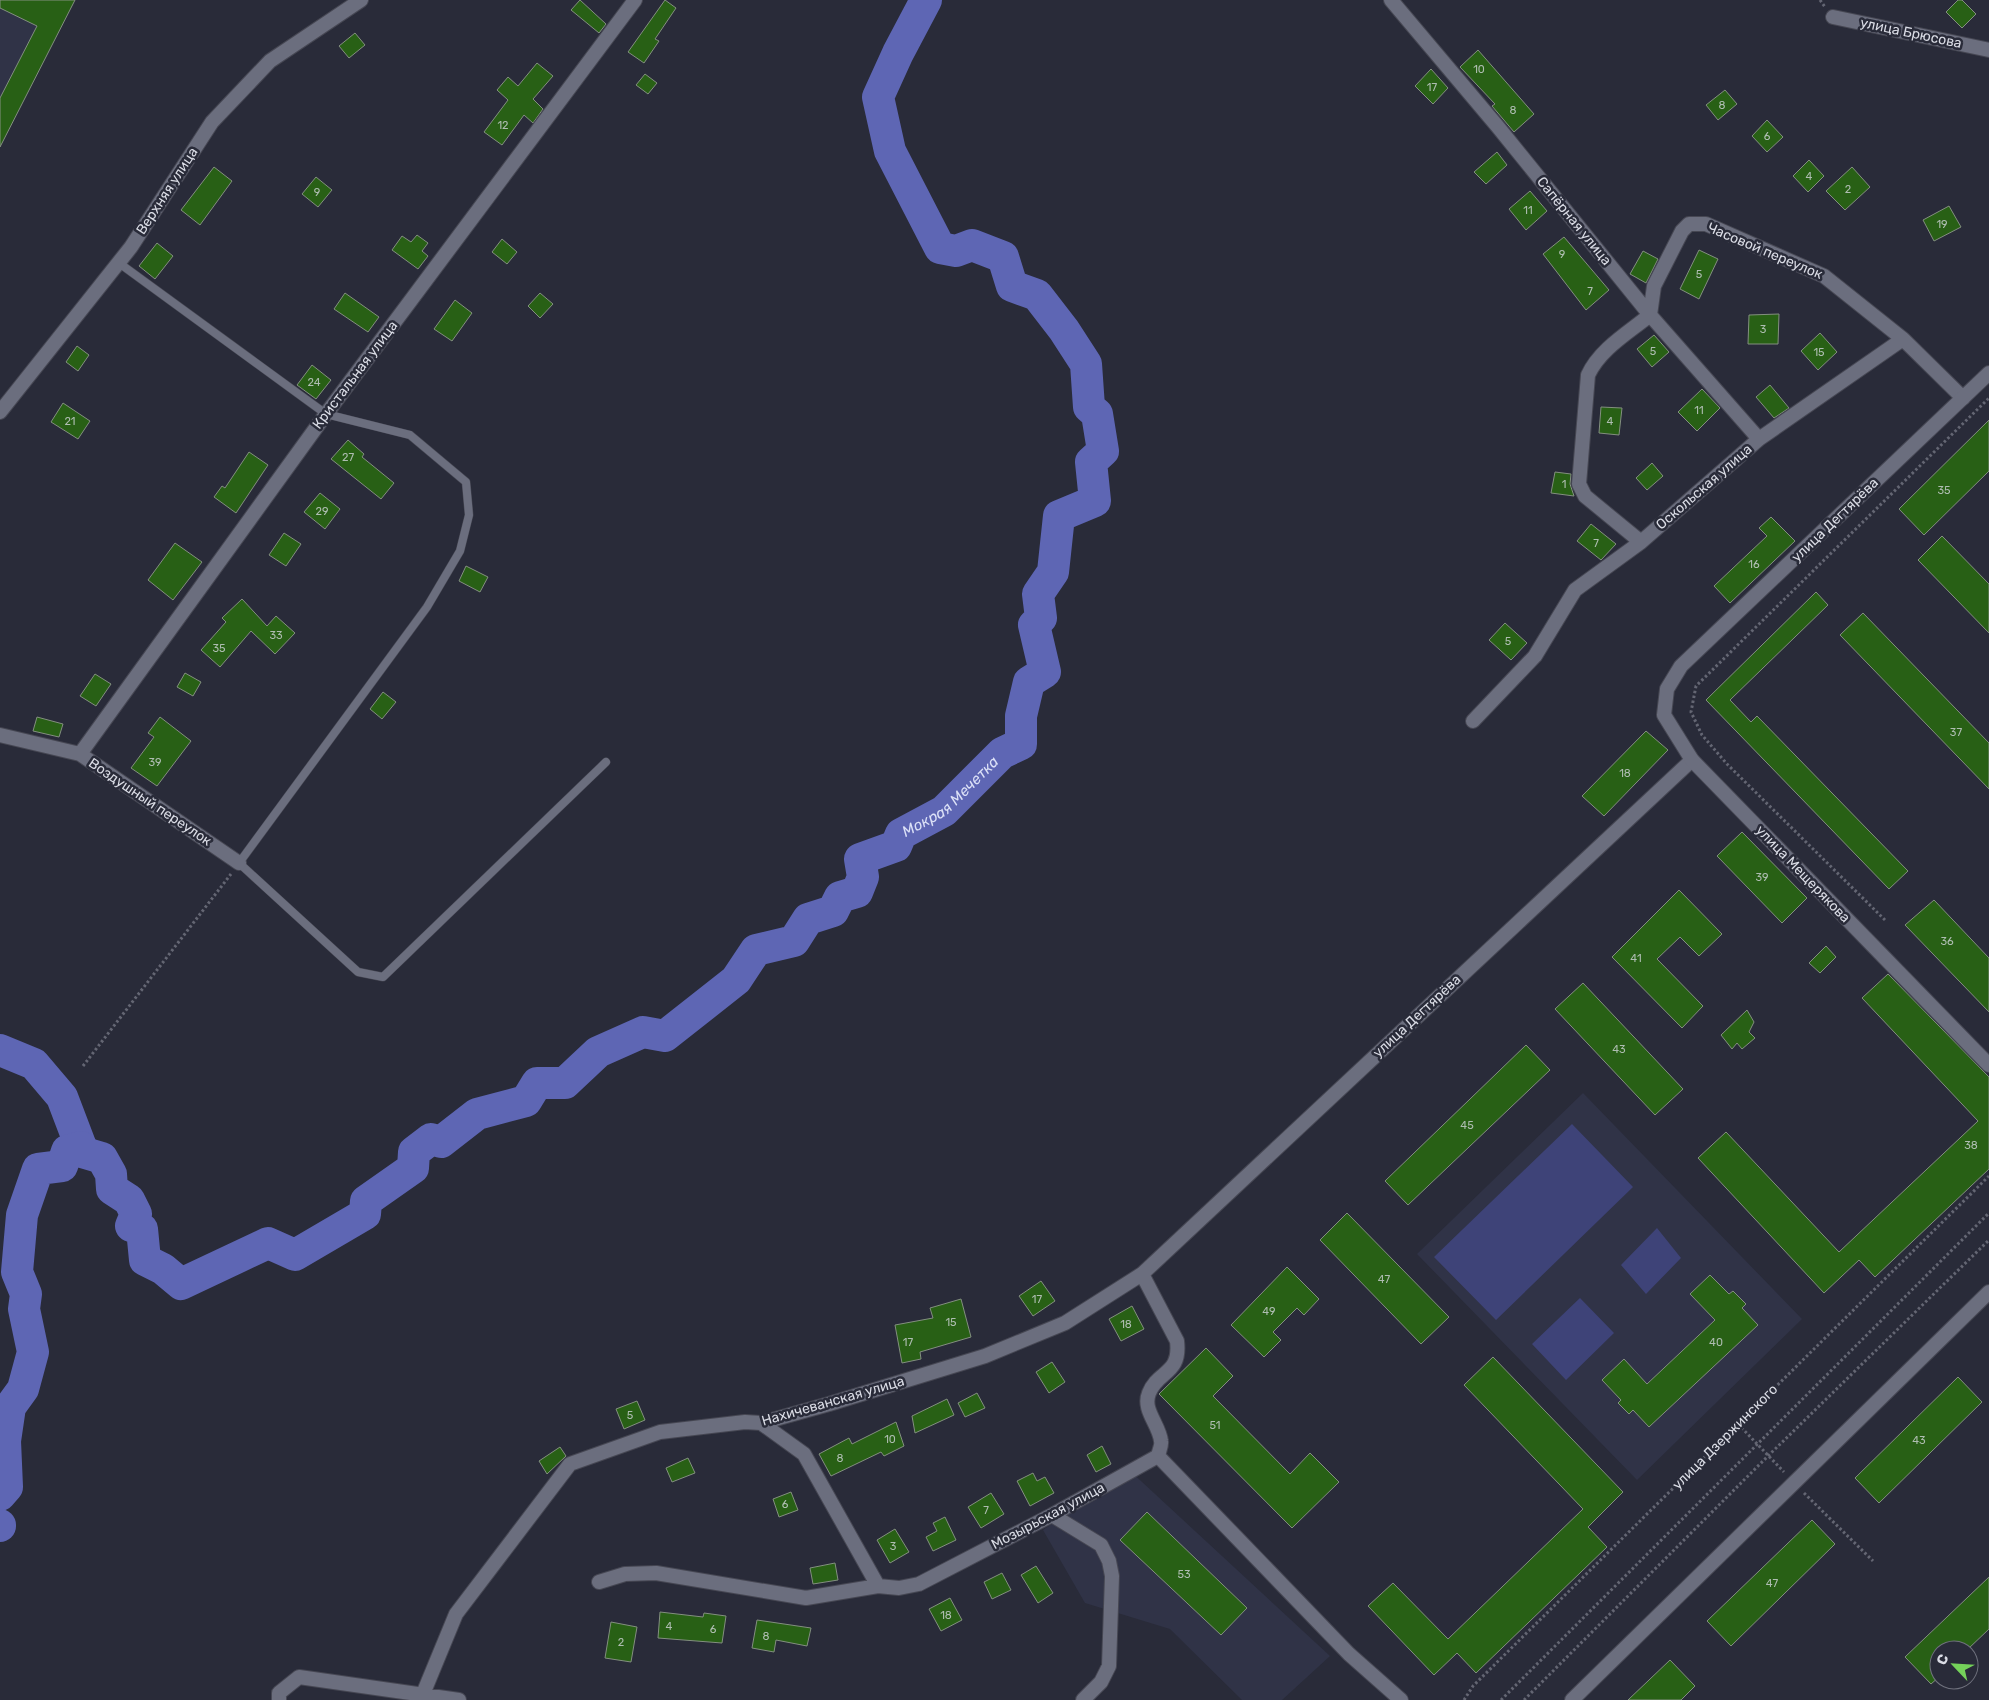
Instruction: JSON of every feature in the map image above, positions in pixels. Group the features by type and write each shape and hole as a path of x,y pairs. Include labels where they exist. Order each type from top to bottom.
{"street":[{"name":"Верхняя улица","path":"0,412 119,263 212,122 270,61 361,0"},
{"name":"Кристальная улица","path":"80,754 326,414 635,0"},
{"name":"Сапёрная улица","path":"1391,0 1498,127 1650,316 1758,439"},
{"name":"улица Брюсова","path":"1833,17 1989,50"},
{"name":"Часовой переулок","path":"1650,316 1654,286 1682,231 1689,224 1706,224 1824,276 1903,339"},
{"path":"1641,542 1585,496 1579,484 1588,375 1594,362 1650,316"},
{"path":"1903,339 1963,398"},
{"name":"Оскольская улица","path":"1473,721 1535,656 1575,590 1641,542 1758,439 1903,339"},
{"name":"улица Дегтярёва","path":"1681,666 1989,373"},
{"name":"улица Мещерякова","path":"1681,666 1667,689 1664,715 1692,760 1989,1065"},
{"name":"Воздушный переулок","path":"0,735 80,754 239,863"},
{"name":"улица Дегтярёва","path":"1142,1274 1692,760"},
{"path":"1142,1274 1177,1341 1178,1353 1175,1364 1149,1392 1147,1404 1161,1441 1158,1456 1349,1654 1401,1700"},
{"name":"Нахичеванская улица","path":"424,1694 456,1614 570,1464 660,1432 745,1422 761,1423 985,1356 1065,1323 1142,1274"},
{"path":"1572,1700 1989,1292"},
{"path":"761,1423 804,1454 878,1586"},
{"name":"Мозырьская улица","path":"599,1582 625,1574 656,1573 806,1598 878,1586 899,1588 919,1584 1052,1515 1158,1456"},
{"path":"1052,1515 1101,1545 1109,1560 1112,1576 1108,1666 1102,1682 1084,1700"},
{"path":"279,1700 279,1693 299,1677 459,1700"}],"lane":[{"path":"119,263 203,322 326,414 410,435 466,482 469,515 460,551 427,607 239,863 358,972 383,977 606,762"}],"path":[{"path":"1885,920 1727,764 1702,735 1691,712 1696,686 1989,398"},
{"path":"83,1066 239,863"},
{"name":"улица Дзержинского","path":"1464,1700 1473,1686 1989,1176"},
{"path":"1501,1700 1989,1213"},
{"path":"1524,1700 1768,1455 1989,1240"},
{"path":"1738,1424 1794,1483 1873,1561"}],"shaded area":[{"path":"0,0 75,0 0,147"},
{"path":"1583,1093 1802,1319 1637,1480 1417,1254"},
{"path":"1572,1124 1633,1187 1496,1320 1434,1257"},
{"path":"1657,1228 1681,1258 1646,1294 1621,1265"},
{"path":"1580,1298 1614,1333 1566,1380 1532,1344"},
{"path":"1128,1469 1330,1656 1282,1700 1242,1700 1170,1629 1085,1603 1043,1530"}],"building":[{"path":"0,0 75,0 0,147 0,98 37,26 0,8"},
{"path":"580,0 606,24 599,33 571,10"},
{"path":"665,0 676,8 655,39 659,41 644,63 628,52"},
{"path":"1958,0 1962,0 1976,14 1962,28 1946,12"},
{"path":"355,33 365,45 349,58 339,46"},
{"path":"1478,50 1534,114 1514,132 1492,106 1495,104 1460,67"},
{"path":"537,63 553,76 533,99 543,109 533,123 524,115 502,145 484,132 508,100 497,90 508,77 518,86"},
{"path":"1431,69 1448,88 1433,104 1415,86"},
{"path":"645,74 657,83 648,94 636,85"},
{"path":"1725,90 1737,104 1718,120 1706,105"},
{"path":"1767,120 1783,137 1767,152 1752,136"},
{"path":"1497,152 1507,165 1486,184 1474,172"},
{"path":"1809,160 1824,176 1808,192 1793,176"},
{"path":"214,167 232,181 200,225 181,210"},
{"path":"1852,167 1870,187 1845,210 1826,191"},
{"path":"316,177 332,190 318,207 302,194"},
{"path":"1530,191 1547,211 1526,230 1509,209"},
{"path":"1949,206 1961,227 1934,241 1923,220"},
{"path":"417,235 428,243 422,251 428,256 418,269 392,250 402,236 411,242"},
{"path":"1564,237 1609,290 1586,310 1543,254"},
{"path":"502,239 517,252 507,264 492,252"},
{"path":"157,243 173,256 155,279 139,266"},
{"path":"1699,250 1718,259 1699,299 1680,289"},
{"path":"1643,251 1658,259 1646,283 1630,274"},
{"path":"345,293 379,317 368,332 334,309"},
{"path":"540,293 553,304 540,318 528,306"},
{"path":"455,300 472,313 452,341 434,329"},
{"path":"1779,314 1778,344 1748,344 1749,315"},
{"path":"1820,333 1837,352 1818,370 1801,351"},
{"path":"1654,335 1669,352 1652,367 1637,349"},
{"path":"77,346 89,355 78,371 66,362"},
{"path":"312,365 331,380 316,399 297,385"},
{"path":"1770,385 1789,408 1774,418 1756,397"},
{"path":"1702,389 1720,408 1697,431 1678,412"},
{"path":"63,403 90,421 78,439 51,422"},
{"path":"1601,407 1622,408 1619,435 1599,433"},
{"path":"1989,420 1989,471 1924,535 1899,509"},
{"path":"348,440 364,454 362,457 394,483 381,499 331,459"},
{"path":"249,452 268,465 236,513 214,497 222,486 225,488"},
{"path":"1652,463 1663,476 1647,490 1636,478"},
{"path":"1555,472 1571,474 1570,484 1574,496 1551,493"},
{"path":"320,493 340,509 325,529 304,512"},
{"path":"1771,517 1795,541 1730,603 1714,586 1767,536 1759,528"},
{"path":"1591,524 1616,544 1601,560 1577,541"},
{"path":"284,533 301,544 286,566 269,555"},
{"path":"1942,536 1989,584 1989,633 1918,560"},
{"path":"175,543 202,562 173,600 148,580"},
{"path":"466,566 488,577 480,592 459,581"},
{"path":"1816,592 1828,605 1730,700 1751,722 1757,716 1908,871 1889,889 1706,700"},
{"path":"242,599 267,626 276,616 295,633 275,654 251,631 220,667 201,650 226,622 222,618"},
{"path":"1863,613 1989,743 1989,789 1840,635"},
{"path":"1505,623 1527,643 1511,660 1489,640"},
{"path":"185,673 201,682 193,696 177,687"},
{"path":"95,674 111,684 96,706 80,696"},
{"path":"383,692 396,702 382,719 370,709"},
{"path":"37,717 63,724 59,737 33,731"},
{"path":"160,717 191,741 157,786 131,768 154,737 148,733"},
{"path":"1646,731 1668,750 1604,816 1582,796"},
{"path":"1742,832 1807,898 1782,923 1717,856"},
{"path":"1679,890 1722,934 1699,956 1680,937 1657,959 1703,1006 1682,1028 1612,957"},
{"path":"1934,900 1989,958 1989,1012 1905,925"},
{"path":"1826,946 1836,957 1820,973 1809,963"},
{"path":"1888,974 1989,1077 1989,1169 1875,1277 1859,1260 1824,1293 1698,1158 1726,1132 1839,1252 1978,1121 1862,998"},
{"path":"1583,983 1683,1089 1655,1115 1555,1009"},
{"path":"1747,1010 1754,1022 1749,1032 1755,1038 1742,1049 1737,1043 1732,1049 1721,1035"},
{"path":"1526,1045 1550,1070 1408,1205 1385,1181"},
{"path":"1347,1213 1449,1317 1421,1344 1320,1240"},
{"path":"1287,1267 1319,1299 1304,1315 1297,1308 1273,1332 1281,1340 1264,1357 1231,1325"},
{"path":"1710,1275 1729,1294 1733,1291 1746,1304 1742,1308 1758,1325 1649,1427 1633,1410 1629,1414 1618,1403 1621,1400 1602,1380 1624,1359 1647,1384 1715,1320 1690,1294"},
{"path":"1041,1281 1055,1301 1033,1316 1019,1296"},
{"path":"961,1299 971,1337 920,1352 921,1359 902,1363 895,1325 933,1318 930,1308"},
{"path":"1132,1306 1144,1329 1121,1341 1109,1319"},
{"path":"1206,1348 1233,1376 1213,1396 1290,1474 1310,1453 1339,1482 1292,1528 1159,1394"},
{"path":"1493,1357 1623,1492 1588,1527 1607,1547 1476,1673 1457,1653 1434,1675 1368,1606 1393,1583 1448,1639 1583,1509 1464,1385"},
{"path":"1052,1362 1065,1382 1049,1393 1036,1372"},
{"path":"1958,1377 1982,1402 1879,1503 1855,1478"},
{"path":"977,1393 985,1408 965,1417 958,1403"},
{"path":"947,1399 954,1415 915,1433 912,1416"},
{"path":"637,1401 645,1420 624,1429 616,1409"},
{"path":"896,1422 904,1446 884,1456 881,1452 831,1476 819,1454 849,1438 852,1444"},
{"path":"1102,1446 1111,1464 1096,1472 1087,1455"},
{"path":"560,1447 566,1456 547,1474 539,1461"},
{"path":"688,1458 695,1473 672,1482 666,1468"},
{"path":"1033,1473 1037,1481 1045,1477 1054,1493 1030,1506 1017,1481"},
{"path":"791,1492 798,1510 779,1517 773,1499"},
{"path":"991,1493 1004,1514 981,1528 968,1507"},
{"path":"1147,1512 1247,1608 1221,1635 1120,1540"},
{"path":"945,1517 956,1540 933,1551 926,1537 937,1531 933,1523"},
{"path":"1812,1520 1835,1544 1731,1646 1707,1621"},
{"path":"895,1529 909,1552 890,1563 877,1540"},
{"path":"835,1563 838,1580 813,1584 810,1568"},
{"path":"1036,1566 1053,1593 1038,1603 1021,1575"},
{"path":"1002,1573 1011,1590 992,1599 984,1582"},
{"path":"1989,1577 1989,1629 1977,1640 1929,1640 1929,1682 1905,1657"},
{"path":"950,1598 962,1620 941,1631 929,1609"},
{"path":"660,1612 703,1617 704,1613 726,1616 722,1643 658,1638"},
{"path":"757,1620 811,1628 807,1646 776,1640 774,1652 752,1648"},
{"path":"611,1622 637,1627 631,1662 605,1658"},
{"path":"1670,1660 1695,1686 1681,1700 1628,1700"}],"waterway":[{"name":"Мокрая Мечетка","path":"0,1495 7,1487 5,1441 10,1407 23,1389 33,1352 24,1309 26,1294 17,1272 22,1215 38,1169 62,1166 67,1151 81,1147 85,1153 102,1158 111,1174 112,1189 129,1200 136,1214 131,1226 142,1229 145,1260 163,1269 181,1284 268,1243 295,1255 365,1214 366,1201 413,1168 414,1152 431,1139 441,1142 477,1114 526,1101 537,1083 565,1083 598,1052 643,1032 665,1036 736,980 756,950 794,941 808,919 833,911 840,897 857,892 863,877 860,859 896,846 901,834 944,811 1002,753 1021,744 1021,716 1029,682 1045,672 1034,625 1041,618 1038,594 1053,572 1059,516 1095,501 1091,462 1103,451 1097,414 1089,407 1086,364 1064,330 1037,295 1012,286 1003,257 972,245 956,251 940,248 890,151 878,97 898,53 926,0"},
{"path":"0,1050 34,1064 62,1097 81,1147"}]}
